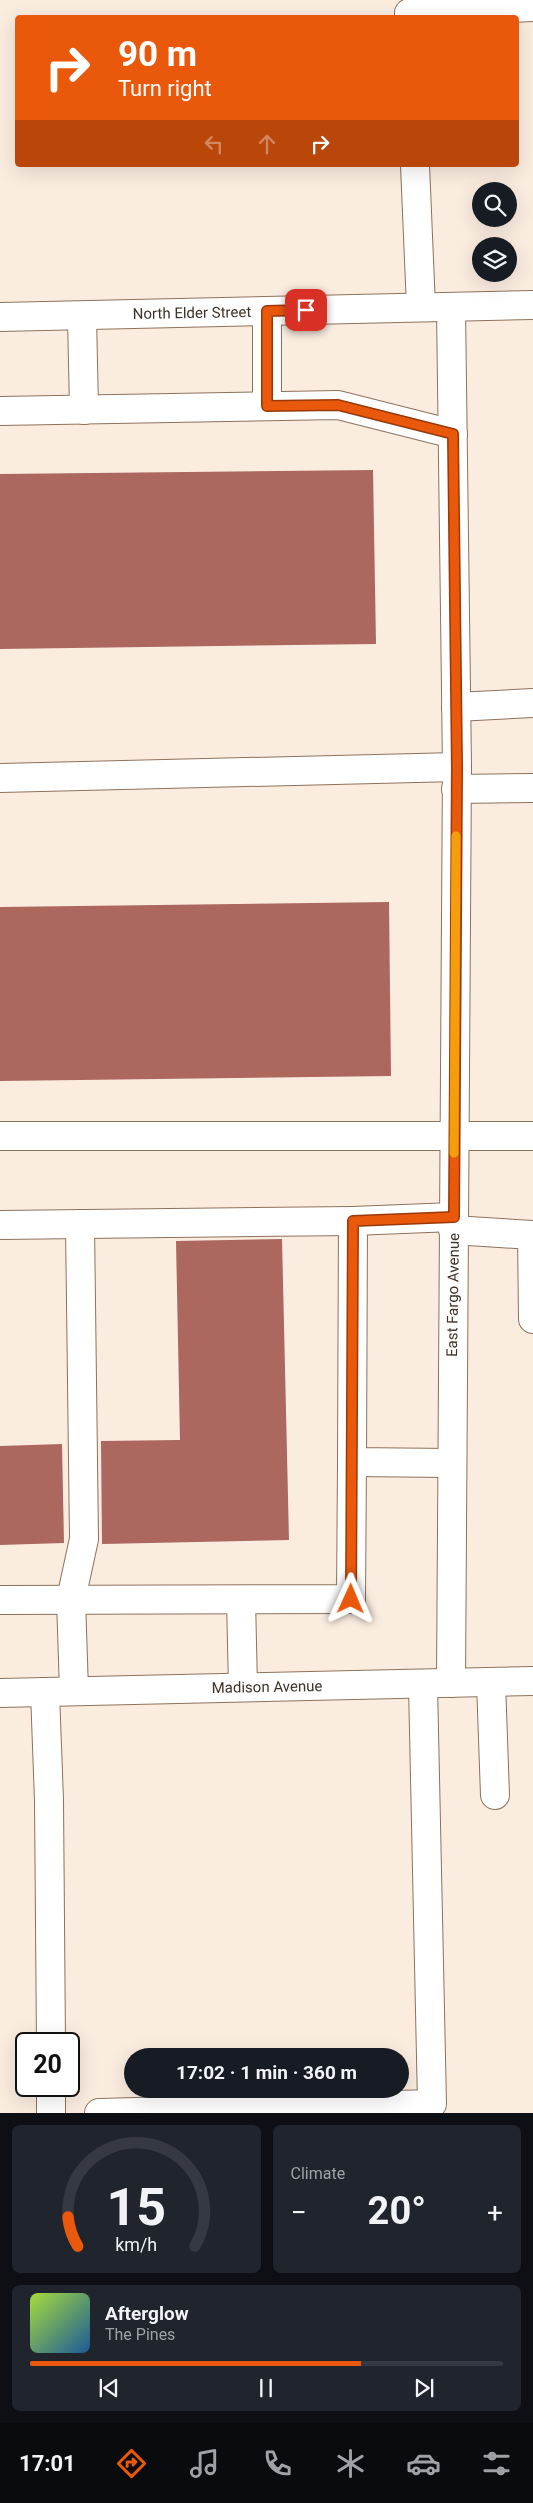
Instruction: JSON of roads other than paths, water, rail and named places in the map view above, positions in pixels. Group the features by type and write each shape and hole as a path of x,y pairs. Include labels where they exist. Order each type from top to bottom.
{"street":[{"path":"409,15 409,13 533,8"},
{"path":"415,167 421,308"},
{"name":"North Elder Street","path":"0,317 451,306 533,306"},
{"name":"East Fargo Avenue","path":"451,306 457,778 451,1683"},
{"path":"267,311 267,406"},
{"path":"82,316 84,410"},
{"path":"0,411 338,405 453,434"},
{"path":"456,707 533,703"},
{"path":"0,778 457,778 533,788"},
{"path":"0,1136 533,1136"},
{"path":"0,1600 71,1598 351,1599 353,1221"},
{"path":"0,1225 353,1221 453,1224 532,1235 533,1320"},
{"path":"74,1691 71,1598 84,1539 80,1224"},
{"path":"352,1462 451,1463"},
{"path":"241,1600 243,1688"},
{"name":"Madison Avenue","path":"0,1693 533,1681"},
{"path":"491,1682 495,1795"},
{"path":"99,2113 432,2104 423,1684"},
{"path":"45,1692 49,1800 51,2032"},
{"path":"51,2097 51,2113"}]}
